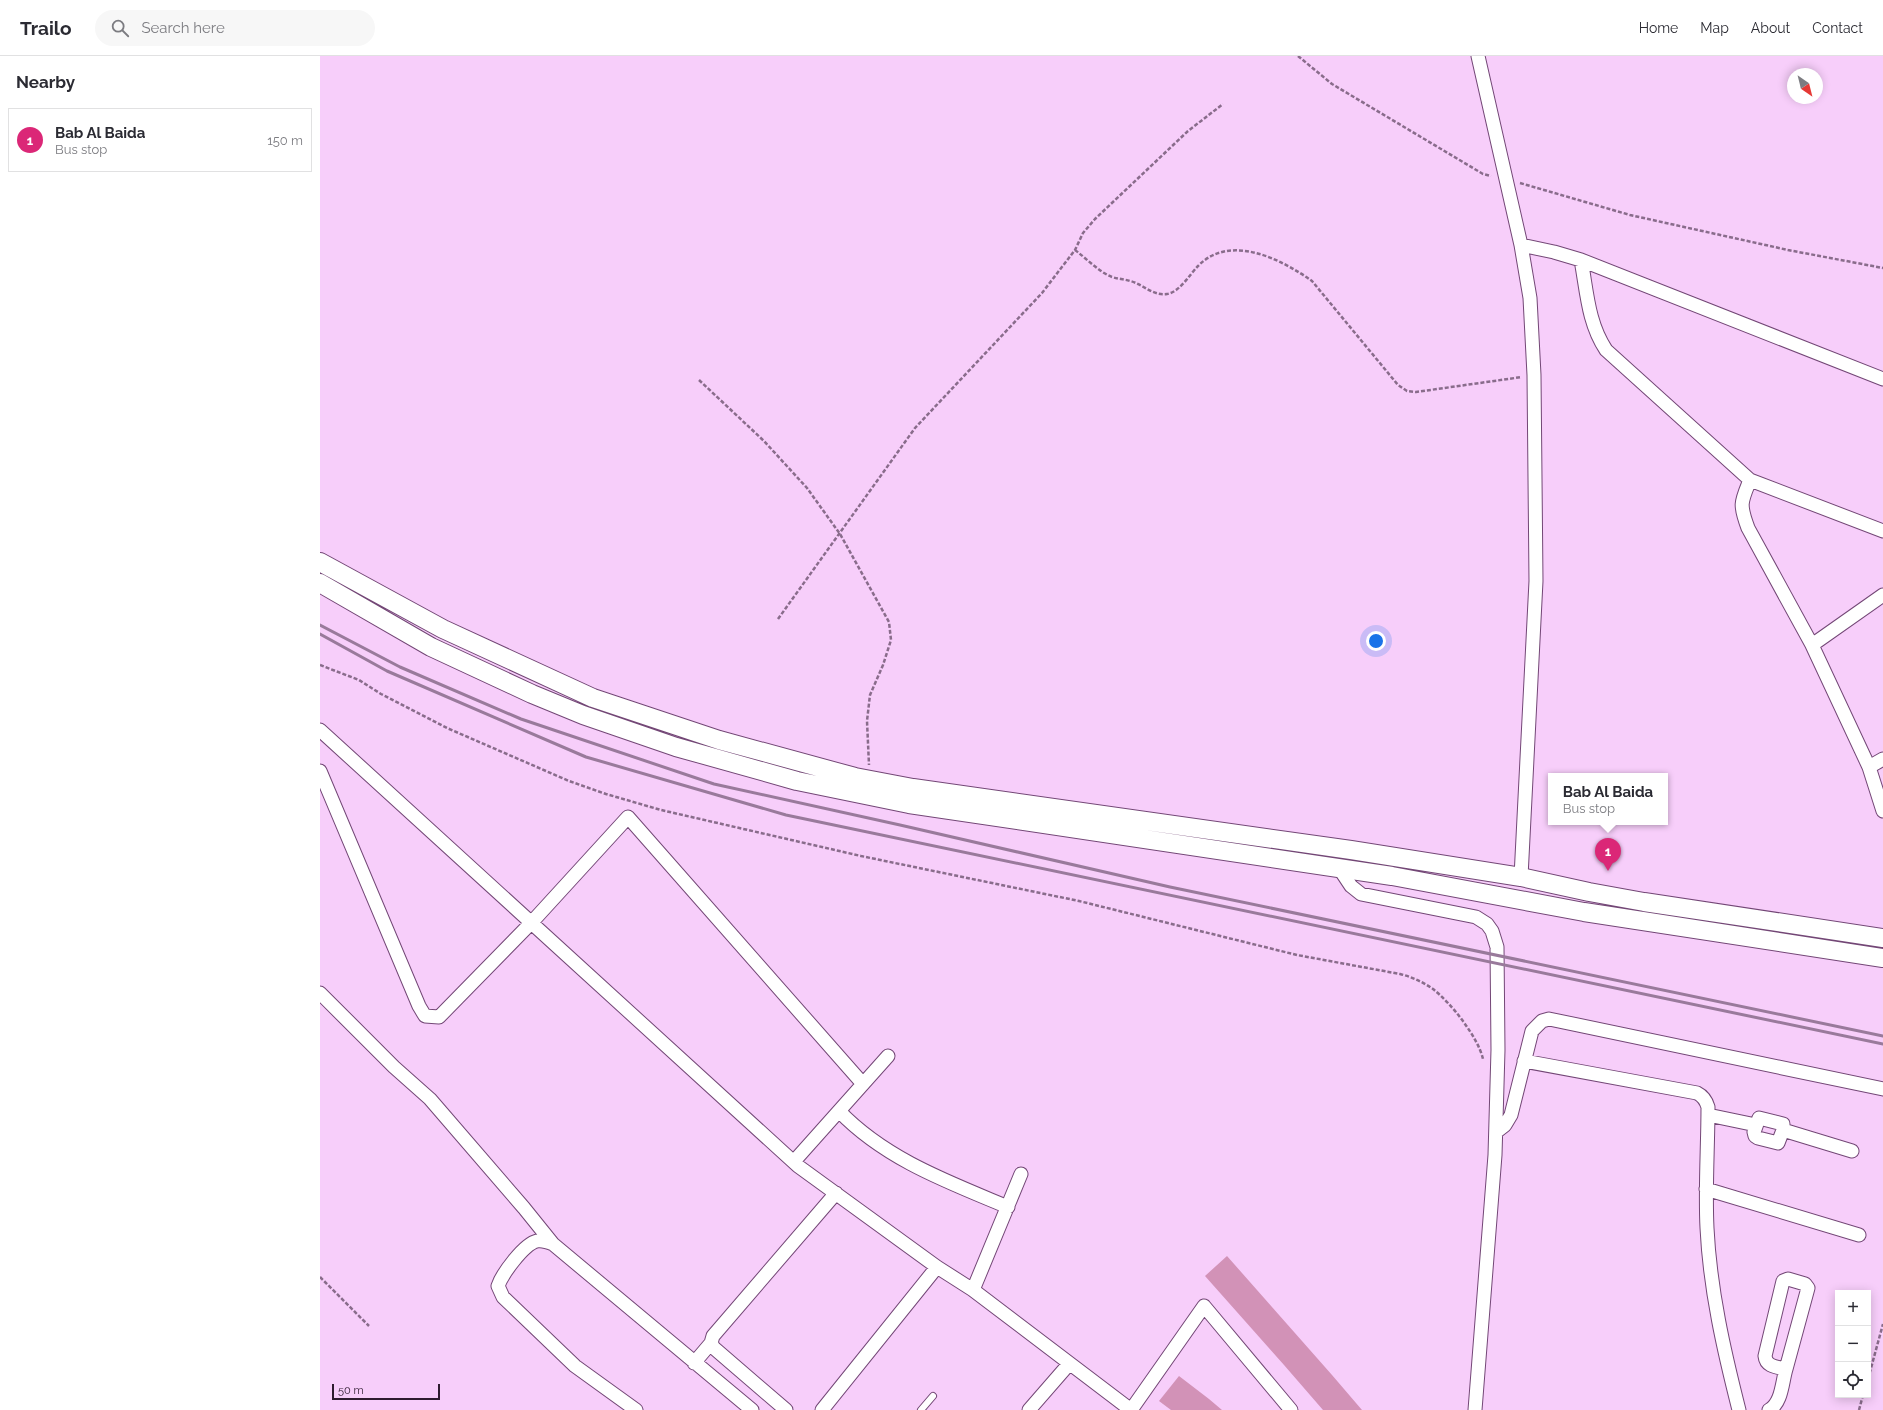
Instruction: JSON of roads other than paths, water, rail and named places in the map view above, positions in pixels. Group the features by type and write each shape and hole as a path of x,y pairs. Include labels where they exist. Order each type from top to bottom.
{"street":[{"path":"1478,56 1521,245 1530,298 1534,375 1536,580 1521,878"},
{"path":"1521,245 1554,252 1581,260 1883,379"},
{"path":"1581,260 1592,322 1597,337 1606,350 1750,480 1883,532"},
{"path":"1750,480 1741,503 1742,512 1748,528 1812,645 1870,767 1883,811"},
{"path":"320,562 442,629 593,698 719,740 870,779 913,788 1186,826 1521,878 1636,900 1883,938"},
{"path":"320,583 431,646 532,694 583,715 756,771 853,794 909,804 1392,876 1584,912 1883,958"},
{"path":"1812,645 1883,596"},
{"path":"320,730 798,1166 937,1268 973,1290 1131,1410 1204,1306 1291,1410"},
{"path":"1870,767 1883,759"},
{"path":"320,771 418,1006 426,1016 439,1017 532,922 628,817 863,1084"},
{"path":"1339,868 1351,886 1361,894 1469,915 1482,920 1492,931 1497,947 1498,992 1496,1132 1475,1410"},
{"path":"320,993 394,1067 430,1099 524,1208 552,1244 752,1410"},
{"path":"1496,1132 1505,1125 1511,1115 1532,1031 1542,1021 1549,1019 1883,1089"},
{"path":"795,1163 797,1158 888,1056"},
{"path":"1524,1061 1696,1093 1702,1096 1706,1101 1708,1115 1706,1189 1707,1229 1716,1300 1725,1354 1740,1410"},
{"path":"839,1111 865,1136 893,1154 946,1181 1008,1207"},
{"path":"1708,1115 1756,1125"},
{"path":"1762,1118 1782,1124 1783,1130 1780,1141 1776,1143 1756,1138 1754,1134 1758,1119 1762,1118"},
{"path":"1783,1130 1852,1151"},
{"path":"973,1290 1021,1174"},
{"path":"1706,1189 1858,1235"},
{"path":"694,1363 711,1343 713,1336 836,1193"},
{"path":"552,1244 538,1241 530,1244 502,1275 498,1286 503,1297 575,1366 636,1410"},
{"path":"822,1410 937,1268"},
{"path":"1769,1410 1774,1407 1778,1400 1808,1288 1805,1284 1786,1279 1782,1281 1765,1356 1769,1365 1786,1369"},
{"path":"711,1343 714,1348 786,1410"},
{"path":"1029,1410 1069,1364"}],"lane":[{"path":"921,1410 933,1396"}],"railway":[{"path":"320,625 400,667 521,719 714,784 1170,887 1883,1036"},
{"path":"320,634 387,671 586,757 786,815 1883,1044"}],"place":[{"name":"Bab Al Baida","path":"1608,871"}]}
